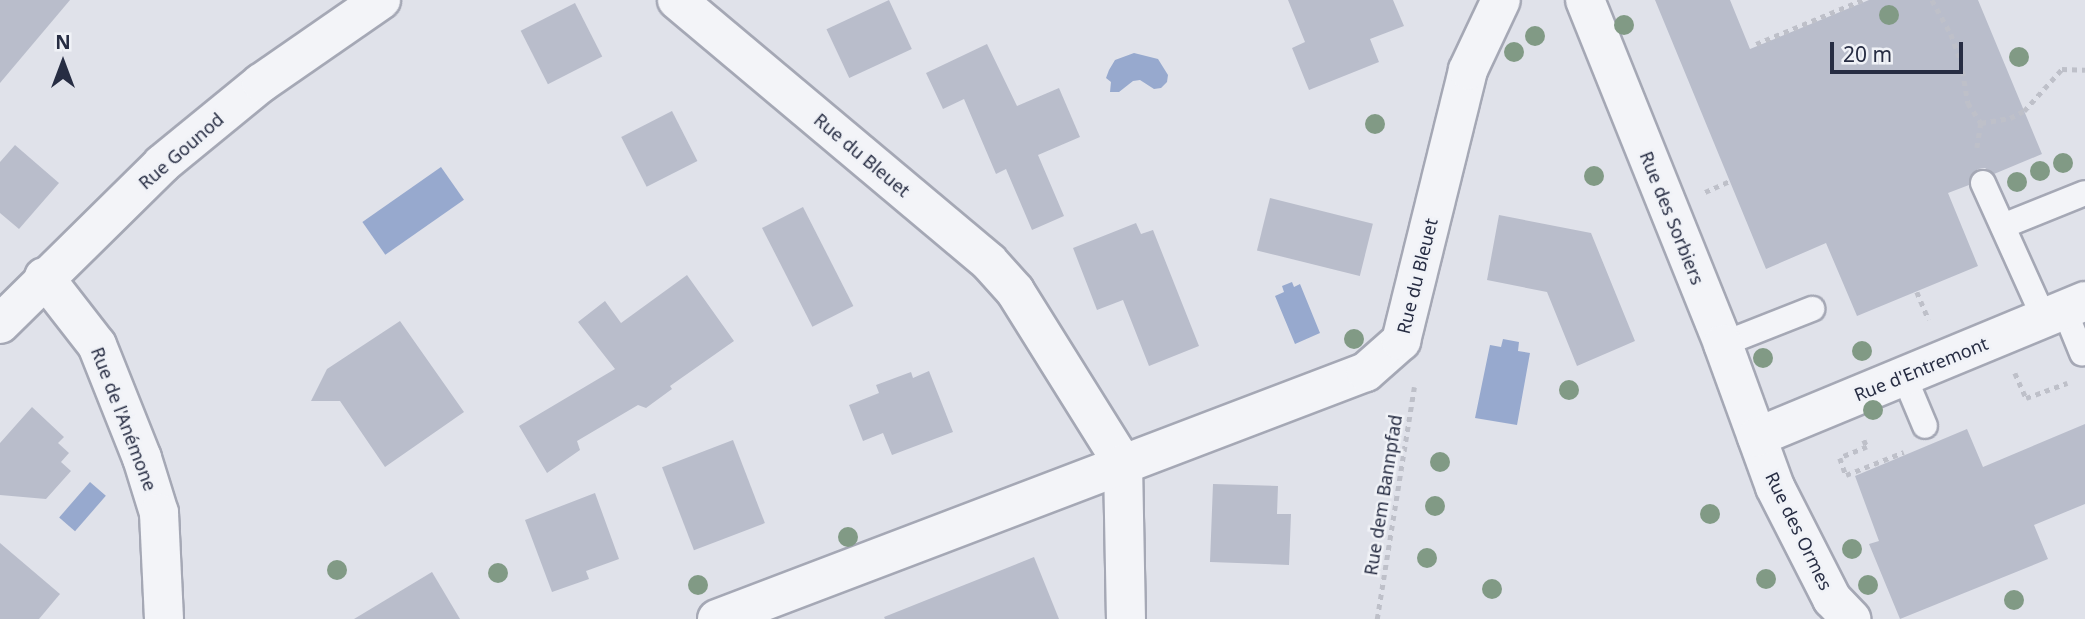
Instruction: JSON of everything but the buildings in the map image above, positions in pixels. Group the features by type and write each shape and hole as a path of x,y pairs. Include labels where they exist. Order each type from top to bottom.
{"street":[{"name":"Rue Gounod","path":"0,324 162,164 261,83 381,0"},
{"name":"Rue du Bleuet","path":"677,0 989,262 1015,291 1123,464"},
{"name":"Rue du Bleuet","path":"717,619 1366,372 1401,341 1468,70 1501,0"},
{"name":"Rue des Sorbiers","path":"1585,0 1723,344 1757,437"},
{"name":"Rue de l'Anémone","path":"44,278 97,345 142,458 159,513 164,619"},
{"name":"Rue d'Entremont","path":"1757,437 2065,310"},
{"name":"Rue des Ormes","path":"1757,437 1775,487 1832,599 1851,619"},
{"path":"1123,464 1126,619"}],"lane":[{"path":"1983,183 2003,226 2065,310 2082,353"},
{"path":"2003,226 2085,193"},
{"path":"1723,344 1812,309"},
{"path":"1904,376 1921,436"}],"path":[{"path":"1756,44 1862,0"},
{"path":"1932,0 1951,33 1961,61 1968,103 1982,123 1978,147 1971,156"},
{"path":"1982,123 2010,118 2024,111 2062,69 2085,70"},
{"path":"1917,292 1930,323"},
{"path":"2011,363 2026,398 2072,381"},
{"name":"Rue dem Bannpfad","path":"1377,619 1416,375"},
{"path":"1862,437 1867,447 1840,458 1846,475 1921,436"}],"water":[{"path":"1134,53 1158,59 1168,75 1167,82 1161,88 1154,89 1140,80 1133,81 1119,92 1110,92 1111,82 1106,78 1115,60"},
{"path":"441,167 464,200 385,255 362,222"},
{"path":"1292,282 1294,287 1300,284 1320,333 1295,344 1275,296 1284,292 1282,286"},
{"path":"1503,339 1519,342 1518,351 1530,353 1517,425 1475,418 1490,345 1501,347"},
{"path":"90,482 106,496 75,531 59,517"}]}
